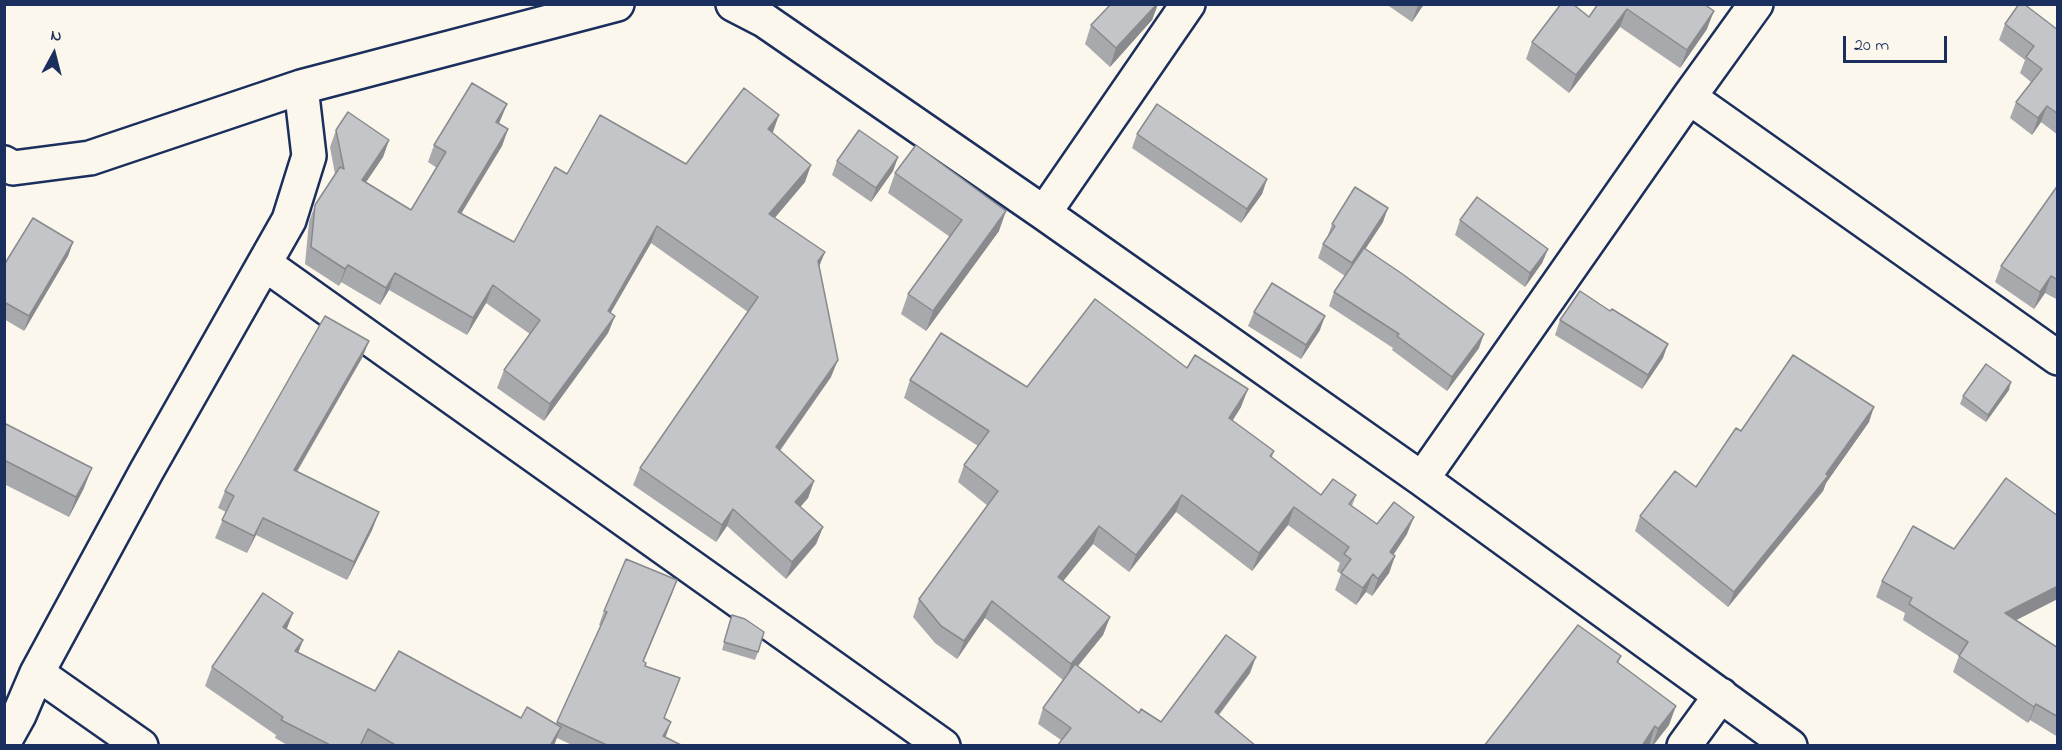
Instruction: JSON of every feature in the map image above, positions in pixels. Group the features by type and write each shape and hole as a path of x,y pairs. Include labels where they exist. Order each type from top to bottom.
{"street":[{"path":"4,163 13,168 90,158 301,87 617,4"},
{"path":"733,4 764,20 1044,213 1422,479 1791,746"},
{"path":"1044,213 1188,4"},
{"path":"1422,479 1756,4"},
{"path":"4,742 19,715 37,673 146,472 289,220 309,156 301,87"},
{"path":"1689,97 2058,358"},
{"path":"265,264 943,746"},
{"path":"37,673 141,746"},
{"path":"1684,746 1720,694"}],"building":[{"path":"1111,4 1157,4 1116,48 1091,25"},
{"path":"1561,4 1573,4 1589,17 1598,4 1704,4 1714,11 1687,50 1627,9 1576,75 1532,42"},
{"path":"2019,4 2024,4 2058,30 2058,114 2047,106 2038,118 2016,102 2042,69 2026,57 2034,46 2005,24"},
{"path":"472,83 507,104 496,122 508,129 458,212 514,242 555,167 567,174 600,115 686,164 744,88 779,115 768,129 811,165 769,214 825,252 818,261 838,360 776,447 814,481 795,502 823,527 792,562 733,509 722,525 640,468 758,297 657,226 608,311 615,316 550,404 504,370 540,320 493,285 473,318 395,273 386,288 348,265 345,269 311,247 315,205 340,167 344,169 336,130 348,112 389,140 362,180 411,210 446,152 434,145"},
{"path":"1157,104 1267,179 1247,209 1137,134"},
{"path":"859,130 898,157 876,188 837,161"},
{"path":"916,145 1006,211 933,311 908,294 962,220 895,173"},
{"path":"2058,185 2058,280 2051,276 2040,292 2001,266"},
{"path":"1355,187 1388,208 1352,263 1323,244 1335,226 1332,224"},
{"path":"1477,197 1548,249 1530,273 1460,220"},
{"path":"33,218 73,242 29,316 4,302 4,265"},
{"path":"1364,248 1484,334 1452,377 1397,336 1399,334 1334,292"},
{"path":"1272,283 1325,316 1306,345 1254,312"},
{"path":"1580,291 1668,344 1648,375 1560,320"},
{"path":"1095,299 1187,368 1195,355 1248,389 1229,418 1274,451 1270,456 1321,495 1333,479 1356,495 1349,504 1377,524 1394,502 1414,517 1390,552 1395,556 1378,579 1373,574 1363,588 1341,573 1351,559 1344,554 1349,547 1294,507 1259,553 1182,495 1136,555 1099,526 1058,577 1110,617 1071,664 992,601 964,641 941,626 919,599 998,491 964,465 989,431 910,380 941,333 1027,387"},
{"path":"325,316 369,341 294,470 379,512 354,562 263,518 254,536 222,520 234,496 225,491"},
{"path":"1793,355 1874,407 1826,474 1828,476 1734,592 1640,516 1675,471 1696,487 1736,428 1741,431"},
{"path":"1986,364 2011,382 1988,415 1963,396"},
{"path":"4,423 92,468 76,497 4,460"},
{"path":"2006,478 2058,516 2058,586 2005,613 2058,648 2058,717 2036,704 2034,707 1959,656 1968,642 1909,604 1912,598 1882,581 1913,526 1954,549"},
{"path":"626,559 677,580 643,661 646,663 645,666 680,678 664,718 671,722 663,736 683,746 609,746 557,722 607,612 604,611"},
{"path":"263,593 293,613 283,627 303,640 295,651 375,691 399,651 521,718 527,707 561,727 550,746 397,746 368,729 360,746 332,746 281,720 283,717 212,667"},
{"path":"732,615 745,619 764,632 758,652 724,642"},
{"path":"1578,625 1621,656 1617,662 1676,706 1658,729 1655,726 1642,746 1484,746"},
{"path":"1226,635 1256,657 1215,712 1256,746 1057,746 1071,728 1043,708 1075,664 1139,713 1141,709 1161,722"}]}
